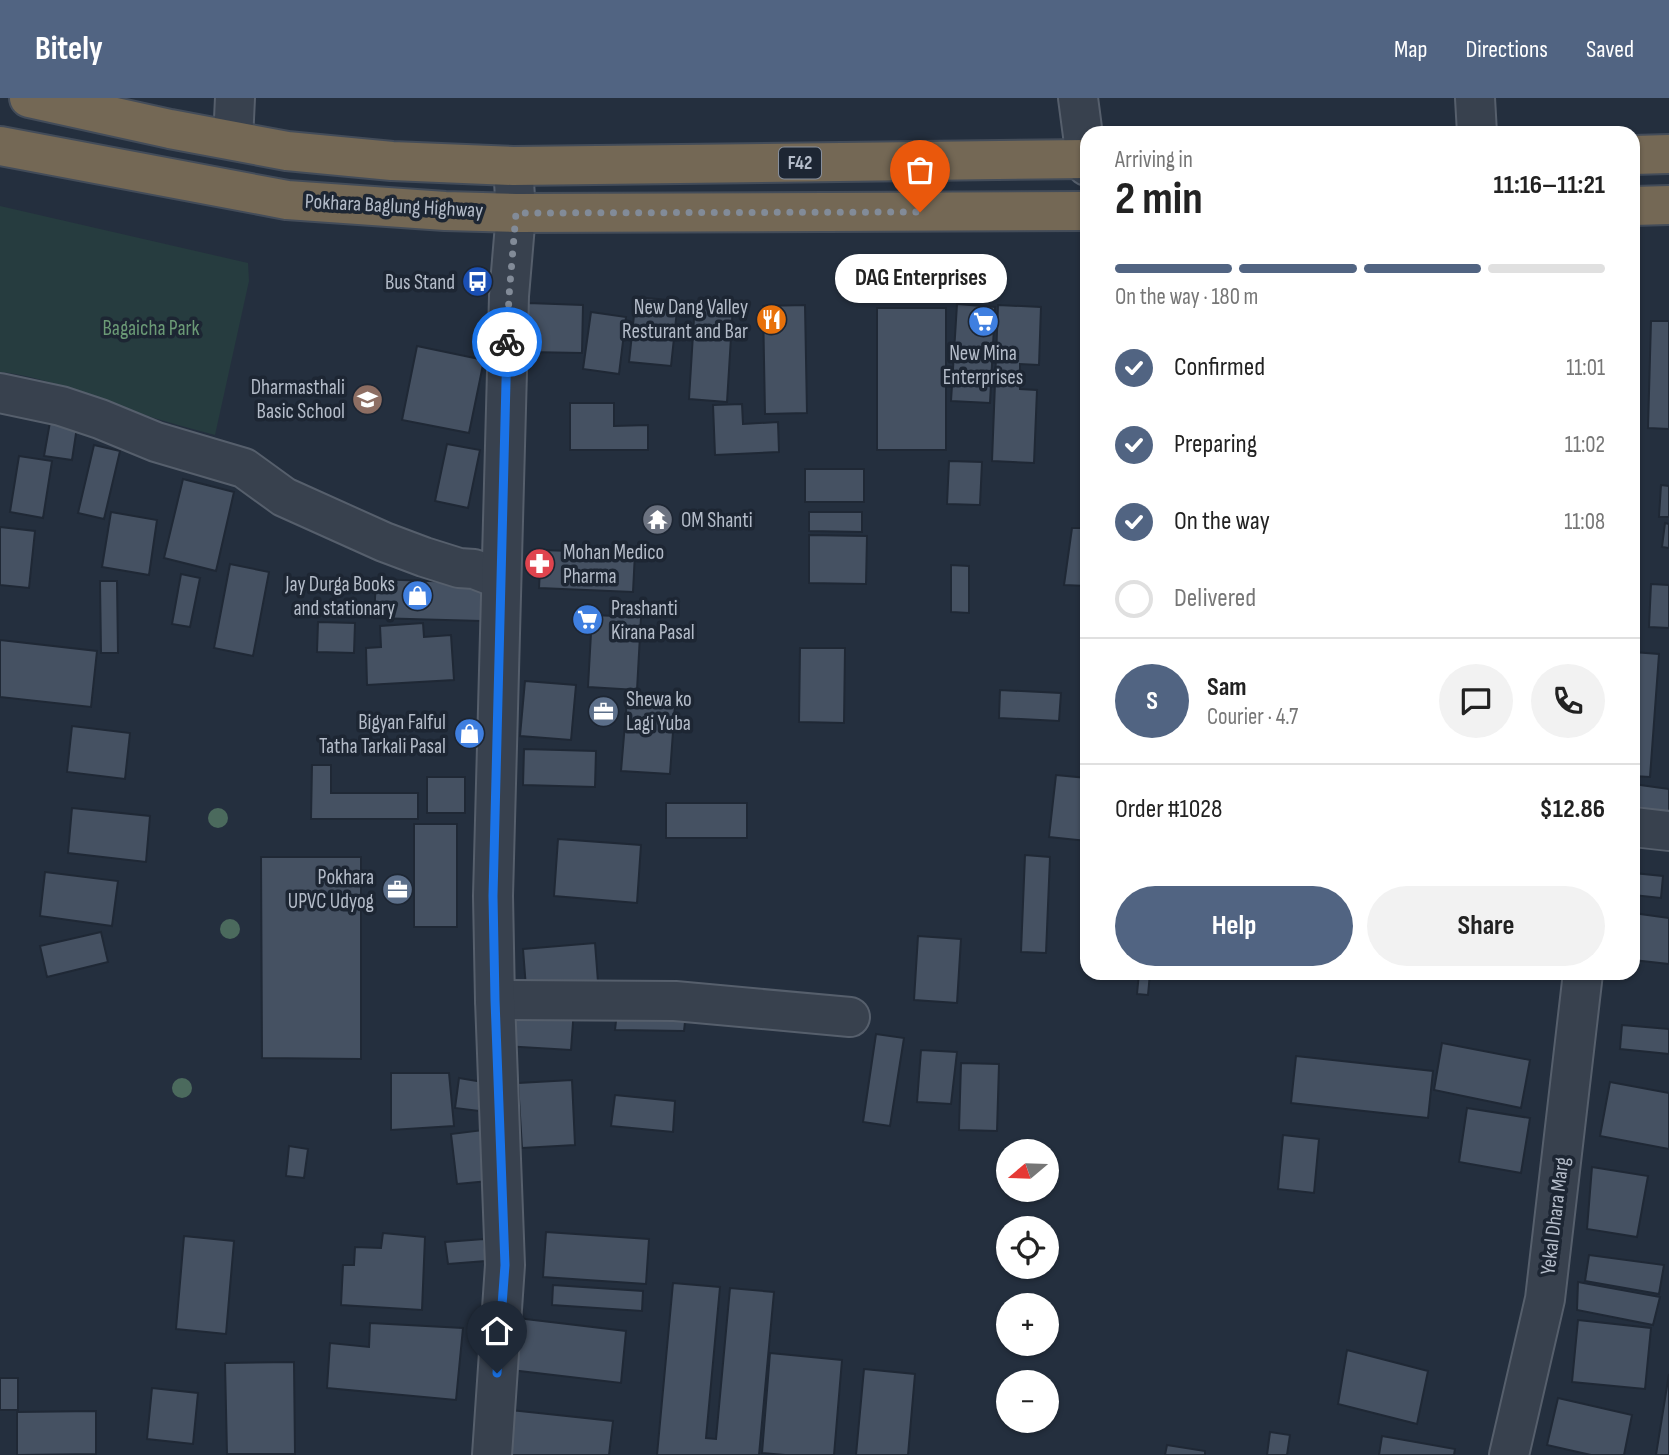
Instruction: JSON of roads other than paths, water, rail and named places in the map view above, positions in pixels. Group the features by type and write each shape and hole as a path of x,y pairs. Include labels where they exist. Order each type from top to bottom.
{"highway":[{"name":"F42","path":"29,98 287,151 392,161 513,166 1080,159"},
{"name":"Pokhara Baglung Highway","path":"0,146 287,200 445,211 1080,211"},
{"path":"1640,155 1669,154"},
{"path":"1640,206 1669,205"}],"street":[{"path":"233,140 235,98"},
{"path":"1078,98 1082,126"},
{"path":"1475,98 1477,126"},
{"path":"492,1455 505,1265 493,896 509,296 516,213 513,166"},
{"path":"0,393 61,406 156,442 244,468 284,497 384,542 424,557 459,568 474,569 500,579"},
{"path":"1640,828 1669,831"},
{"name":"Yekal Dhara Marg","path":"1508,1455 1545,1299 1582,980"},
{"path":"495,1000 676,1001 850,1017"}],"place":[{"name":"DAG Enterprises","path":"920,212"},
{"name":"Bus Stand","path":"478,282"},
{"name":"New Dang Valley Resturant and Bar","path":"771,319"},
{"name":"New Mina Enterprises","path":"983,321"},
{"name":"Dharmasthali Basic School","path":"368,399"},
{"name":"OM Shanti","path":"658,520"},
{"name":"Mohan Medico Pharma","path":"540,564"},
{"name":"Jay Durga Books and stationary","path":"418,596"},
{"name":"Prashanti Kirana Pasal","path":"588,620"},
{"name":"Shewa ko Lagi Yuba","path":"603,711"},
{"name":"Bigyan Falful Tatha Tarkali Pasal","path":"469,734"},
{"name":"Pokhara UPVC Udyog","path":"397,889"}],"park label":[{"name":"Bagaicha Park","path":"151,328"}]}
